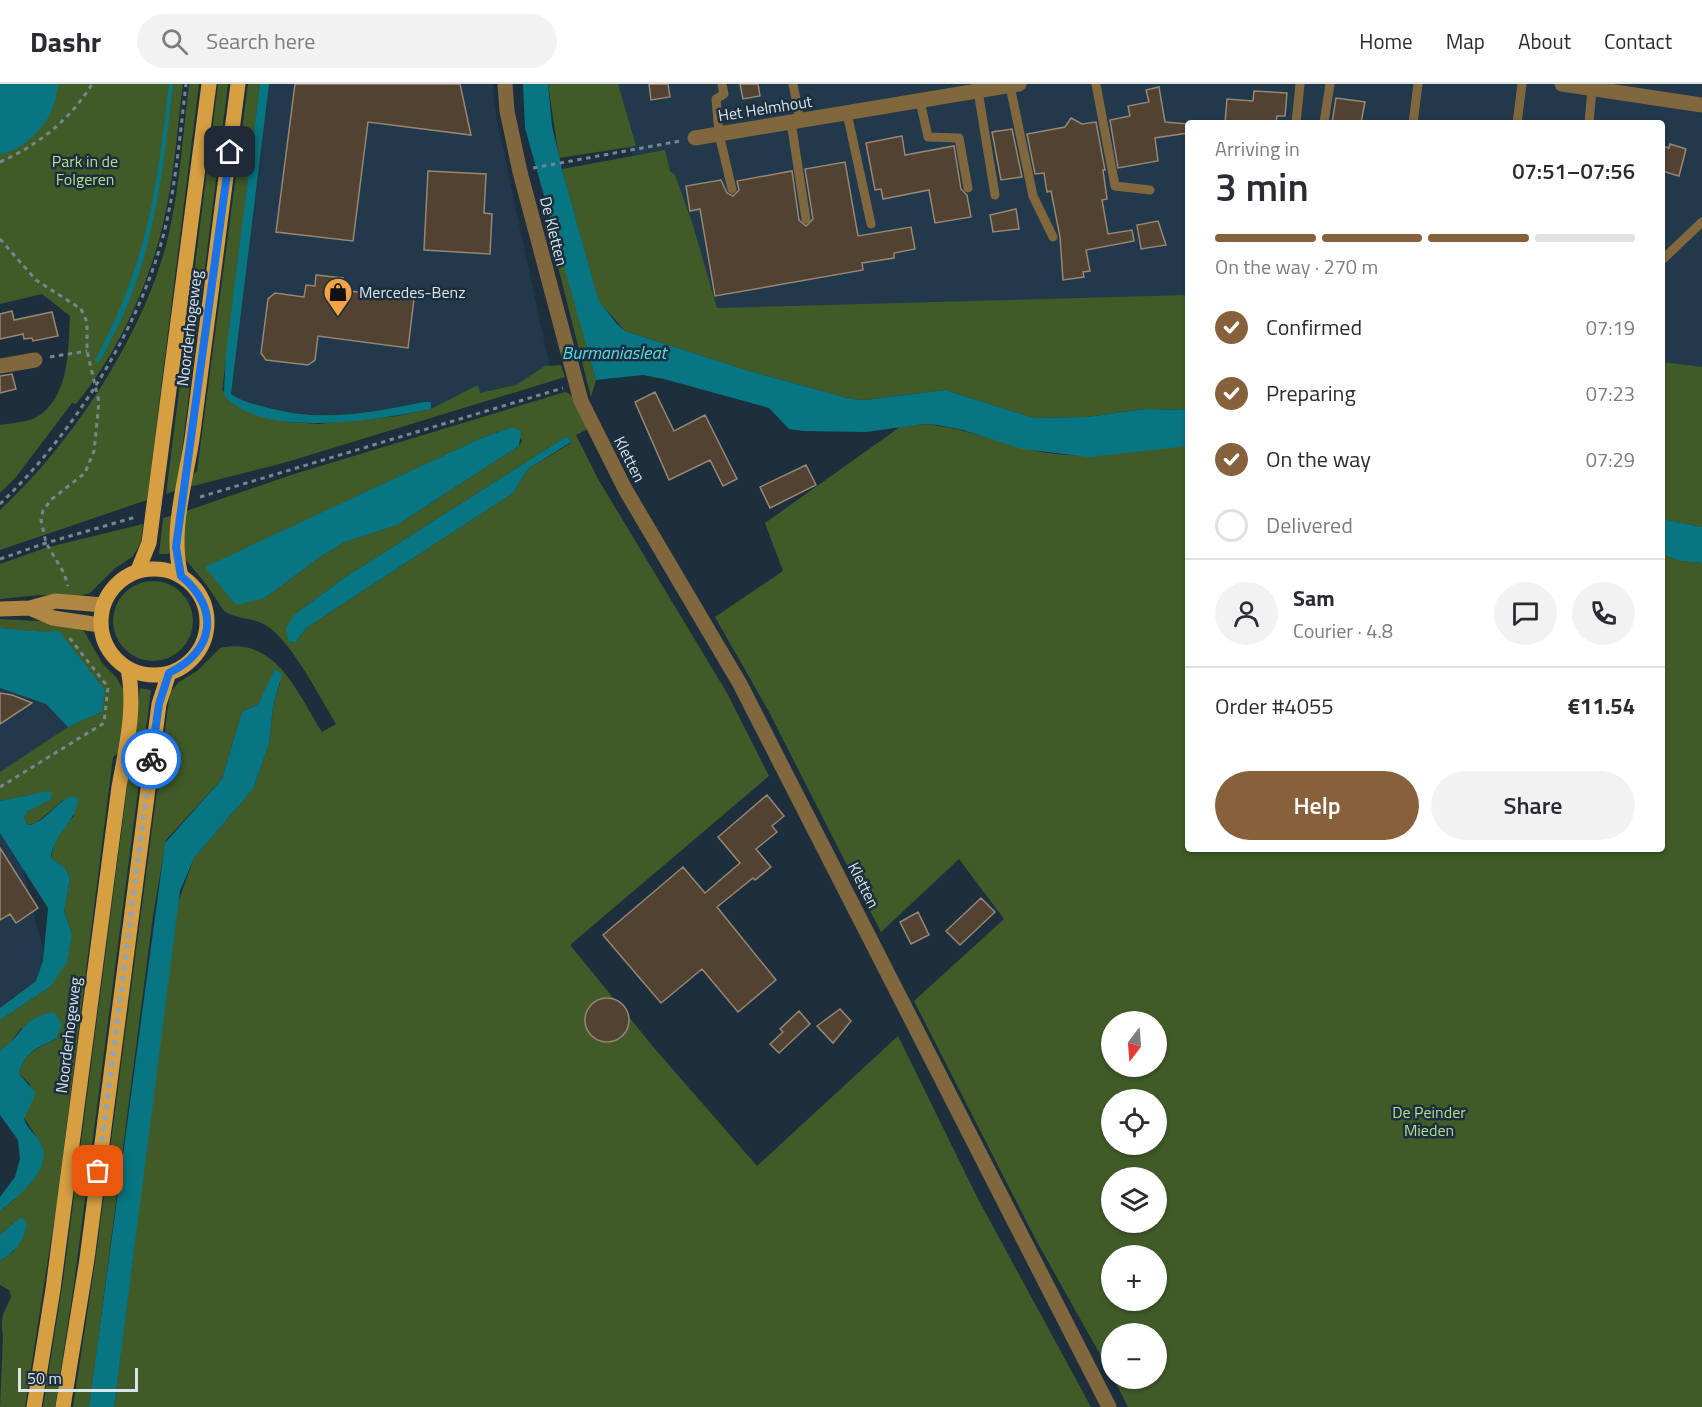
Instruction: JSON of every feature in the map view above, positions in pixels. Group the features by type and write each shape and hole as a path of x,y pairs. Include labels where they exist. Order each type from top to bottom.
{"main road":[{"name":"Noorderhogeweg","path":"138,570 149,543 209,84"},
{"name":"Noorderhogeweg","path":"181,576 176,547 192,445 238,84"},
{"path":"153,568 181,576 194,586 202,600 207,627 197,654 184,666 169,673 155,675 128,669 108,651 100,625 103,605 111,590 123,578 138,570 153,568"},
{"path":"0,609 30,608 55,601 103,605"},
{"path":"30,608 65,620 100,625"},
{"name":"Noorderhogeweg","path":"34,1407 53,1289 118,787 133,696 128,669"},
{"path":"63,1407 87,1259 159,704 169,673"}],"street":[{"name":"De Kletten","path":"505,84 507,111 520,172 575,385"},
{"path":"1562,84 1702,105"},
{"name":"Het Helmhout","path":"695,138 920,100 969,89 1015,85"},
{"path":"0,366 35,360"},
{"name":"Kletten","path":"575,385 625,489 740,684 1109,1407"}],"lane":[{"path":"722,84 724,94 716,99 719,134 732,189"},
{"path":"793,84 806,219"},
{"path":"1096,84 1115,186 1150,190"},
{"path":"1296,120 1300,84"},
{"path":"1324,120 1330,84"},
{"path":"1413,120 1418,84"},
{"path":"1517,120 1522,84"},
{"path":"1015,85 1034,196 1053,237"},
{"path":"1589,120 1592,88"},
{"path":"969,89 995,195"},
{"path":"920,100 928,137 959,138 968,188"},
{"path":"847,113 871,224"},
{"path":"1665,257 1702,222"}],"path":[{"path":"0,162 19,154 63,121 92,84"},
{"path":"0,504 27,478 68,426 96,383 141,297 164,233 186,84"},
{"path":"536,168 695,138"},
{"path":"0,240 36,280 81,309 87,322 87,351 96,383 98,420 90,462 78,481 52,499 43,510 41,528 46,543 67,581 67,602"},
{"path":"35,360 87,351"},
{"path":"200,497 575,385"},
{"path":"0,559 136,517"},
{"path":"0,787 104,723 108,687 64,630 65,620"}],"shaded area":[{"path":"257,84 493,84 494,104 551,372 519,390 400,422 211,418"},
{"path":"603,84 1702,84 1702,390 1665,385 1665,120 1185,120 1185,329 702,320"},
{"path":"0,682 69,693 80,803 12,825 56,1001 0,1071"}],"green space":[{"name":"Park in de Folgeren","path":"0,84 183,84 167,207 157,248 140,295 118,342 91,384 76,404 72,403 16,477 0,493 0,425 32,419 50,406 57,395 66,370 70,316 42,294 0,304"},
{"path":"189,84 199,84 147,500 0,550 0,510 54,452 80,418 104,383 144,308 158,270 173,215"},
{"path":"218,84 228,84 177,490 166,494"},
{"path":"248,84 260,84 222,390 235,405 245,410 290,422 319,424 398,416 431,409 478,385 480,393 516,385 545,366 561,365 565,377 287,462 189,487 191,477 197,471"},
{"path":"548,84 618,84 636,146 559,158"},
{"path":"665,150 670,171 675,175 692,222 717,308 1185,295 1185,410 1144,409 1088,417 1034,418 945,390 865,400 851,399 749,371 625,331 598,300 562,169"},
{"path":"549,209 596,380 591,397 558,267"},
{"path":"1665,362 1702,367 1702,527 1665,520"},
{"path":"565,392 571,395 588,429 576,435 598,479 727,693 769,776 570,945 655,1049 757,1166 898,1036 978,1199 1091,1407 114,1407 177,905 194,858 253,789 269,744 273,707 280,683 275,670 258,704 242,712 222,779 166,840 153,916 89,1407 73,1407 96,1256 170,692 179,682 197,671 220,648 239,647 256,650 283,670 322,732 336,724 305,671 286,644 262,623 224,611 206,584 184,558 182,548 186,511 291,475","holes":["512,427 522,441 519,446 397,525 345,542 320,557 265,598 206,567 479,439","567,436 571,443 528,469 513,493 306,628 295,643 290,642 295,614 344,578"]},
{"name":"De Peinder Mieden","path":"923,424 940,426 1022,448 1056,454 1091,455 1185,446 1185,852 1665,852 1665,555 1680,561 1702,563 1702,1407 1128,1407 1119,1389 1167,1389 1167,1323 1101,1323 1101,1356 1036,1240 914,1001 1004,919 959,859 881,932 768,710 715,617 783,571 765,523 900,427"},
{"path":"174,515 169,554 159,554 163,518"},
{"path":"143,524 141,543 133,556 114,569 90,593 79,596 39,595 0,599 0,564 45,548"},
{"path":"153,581 168,584 181,593 190,606 193,621 190,636 181,649 168,658 153,661 138,658 125,649 116,636 113,621 116,606 125,593 138,584"},
{"path":"0,619 56,622 84,631 102,663 116,677 125,693 121,751 113,757 57,1201 25,1407 0,1407 2,1320 11,1297 9,1290 0,1285 0,1261 14,1251 17,1220 0,1235 0,1211 15,1199 36,1136 24,1118 28,1109 30,1084 19,1074 21,1067 32,1052 56,1039 21,1028 9,1045 0,1050 0,1020 51,986 72,933 64,912 70,878 65,868 51,858 56,836 74,816 63,800 36,823 27,825 24,817 28,811 50,800 34,794 0,801 0,772 68,727 102,712 56,633 0,628"},
{"path":"140,688 151,690 74,1284 55,1407 43,1407 63,1281"}],"water":[{"path":"0,84 59,84 52,109 42,126 16,149 0,154"},
{"path":"169,84 173,84 165,149 155,213 147,245 127,306 104,354 97,363 95,360 127,291 147,226 160,158"},
{"path":"260,84 269,84 231,394 256,405 306,415 364,413 424,402 431,402 431,409 354,421 293,422 265,418 242,409 224,395 226,353"},
{"name":"Burmaniasleat","path":"523,84 548,84 552,126 562,169 598,299 625,331 749,371 851,399 865,400 945,390 1034,418 1088,417 1144,409 1185,410 1185,446 1089,457 1022,449 963,430 938,425 923,424 866,432 804,431 789,429 769,408 664,379 643,375 596,380 525,128"},
{"path":"512,427 521,431 519,446 397,525 345,542 320,557 265,598 236,605 205,567 479,439"},
{"path":"567,436 571,442 528,469 513,493 306,628 295,643 288,641 286,628 295,614 344,578"},
{"path":"1665,520 1702,527 1702,563 1680,561 1665,555"},
{"path":"0,628 59,631 105,690 102,712 68,727 46,704 0,688"},
{"path":"275,669 282,674 273,707 269,744 253,789 194,858 180,891 114,1407 89,1407 165,843 222,779 242,712 258,704"},
{"path":"49,791 52,793 50,800 28,811 24,817 27,825 39,821 68,798 75,796 78,801 73,816 56,842 51,858 65,868 70,878 64,912 72,933 67,962 51,986 0,1020 0,1008 36,981 43,961 48,908 0,833 0,801"},
{"path":"54,1012 62,1024 56,1039 37,1048 28,1056 19,1074 36,1093 24,1119 42,1146 44,1155 42,1165 31,1183 0,1211 0,1197 15,1177 20,1159 18,1140 0,1115 0,1050 8,1045 33,1019"},
{"path":"23,1218 27,1225 21,1242 0,1261 0,1235 17,1220"}],"building":[{"path":"295,84 460,84 471,135 368,122 353,241 276,232"},
{"path":"649,84 668,84 670,97 651,100"},
{"path":"740,84 758,84 760,96 743,99"},
{"path":"1159,87 1165,122 1185,124 1185,133 1155,138 1158,161 1118,168 1110,120 1130,116 1128,106 1149,102 1146,90"},
{"path":"1254,91 1287,93 1285,116 1277,116 1276,120 1225,120 1227,99 1253,101"},
{"path":"1336,98 1365,102 1362,120 1332,120"},
{"path":"1071,118 1082,124 1096,122 1105,170 1103,170 1107,199 1102,200 1108,234 1132,230 1134,241 1086,250 1090,271 1083,272 1084,277 1063,280 1060,237 1051,191 1047,192 1044,173 1035,174 1027,134 1065,127"},
{"path":"1012,129 1022,177 1001,180 992,132"},
{"path":"902,136 905,155 954,146 961,189 967,195 971,217 935,223 929,190 883,199 881,189 875,190 866,143"},
{"path":"1670,144 1686,149 1679,176 1665,172 1665,147 1669,148"},
{"path":"845,162 858,236 911,227 915,249 894,253 894,258 862,263 863,270 715,296 700,209 690,211 686,186 721,180 727,193 733,196 739,190 737,181 792,171 799,220 806,226 813,219 805,169"},
{"path":"428,171 486,174 484,213 492,214 490,254 424,250"},
{"path":"1016,209 1019,229 993,232 990,215"},
{"path":"1158,221 1166,245 1141,249 1137,225"},
{"name":"Mercedes-Benz","path":"316,275 343,278 342,290 414,299 408,348 318,336 315,360 308,365 266,360 261,353 268,299 275,293 304,297 306,285 315,286"},
{"path":"12,311 14,320 52,312 58,336 33,341 32,338 24,339 23,334 0,339 0,314"},
{"path":"12,374 16,389 0,393 0,376"},
{"path":"655,392 674,431 705,415 737,479 723,486 710,460 669,480 635,402"},
{"path":"806,465 816,485 770,508 760,487"},
{"path":"0,693 12,695 32,703 0,724"},
{"path":"767,795 784,816 772,826 777,832 756,849 771,867 755,880 753,878 717,907 776,980 738,1012 702,969 661,1003 603,935 683,867 705,893 740,863 718,837"},
{"path":"0,848 38,908 16,923 10,914 0,920"},
{"path":"981,898 995,912 960,945 946,931"},
{"path":"918,912 929,935 911,944 900,922"},
{"path":"607,998 623,1004 629,1020 623,1036 607,1042 591,1036 585,1020 591,1004"},
{"path":"840,1009 851,1021 833,1043 817,1026"},
{"path":"799,1011 810,1024 779,1053 770,1044 783,1032 780,1029"}],"way so far":[{"path":"98,1171 151,759"}],"place":[{"name":"Mercedes-Benz","path":"338,318"}],"route":[{"path":"151,759 159,704 169,673 184,666 197,654 207,627 207,615 202,600 194,586 181,576 176,547 192,445 230,152"}]}
